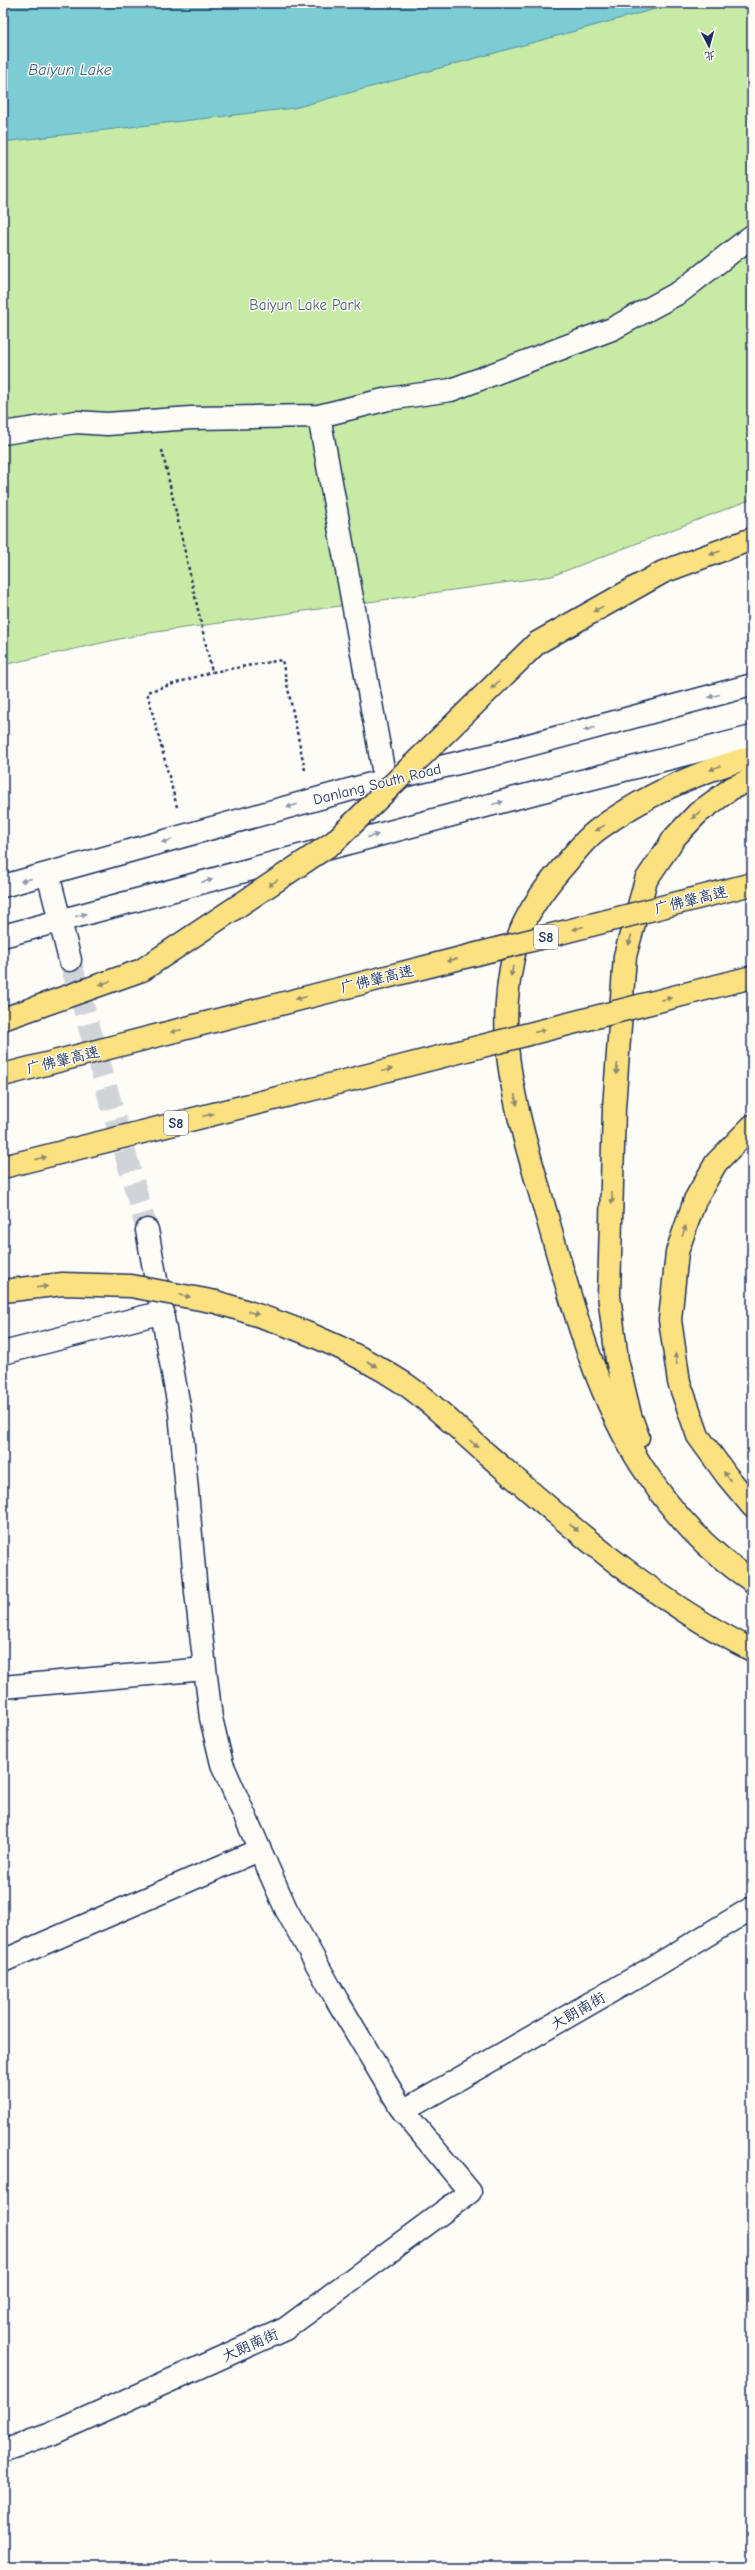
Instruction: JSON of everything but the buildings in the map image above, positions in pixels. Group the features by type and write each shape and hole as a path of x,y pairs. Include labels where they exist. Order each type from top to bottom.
{"highway":[{"path":"3,1018 142,970 334,842 537,643 663,572 752,539"},
{"path":"752,757 724,764 668,787 594,832 541,893 519,937 506,997 510,1069 528,1149 572,1305 612,1410 642,1467 683,1524 725,1563 752,1581"},
{"path":"660,1492 630,1415 617,1360 609,1295 614,1108 625,956 646,880 675,837 698,813 732,788 752,779"},
{"name":"广佛肇高速","path":"3,1075 752,884"},
{"name":"S8","path":"3,1167 752,976"},
{"path":"752,1126 716,1163 695,1200 677,1252 670,1320 679,1382 698,1436 727,1476 752,1506"},
{"path":"3,1291 62,1284 131,1286 216,1302 280,1321 331,1342 407,1385 536,1497 628,1572 691,1615 752,1650"}],"street":[{"path":"3,433 76,422 107,424 156,422 191,418 319,416 388,399 451,390 612,329 680,292 752,236"},
{"path":"319,416 385,780"},
{"name":"Danlang South Road","path":"3,886 385,780 492,755 752,686"},
{"path":"3,936 501,802 752,738"},
{"path":"48,874 70,960"},
{"path":"147,1230 180,1412 205,1669 211,1718 222,1764 286,1909 403,2111"},
{"path":"3,1353 163,1312"},
{"path":"3,1687 205,1669"},
{"path":"3,1961 259,1850"},
{"name":"大朗南街","path":"3,2451 51,2434 285,2329 470,2192 403,2111 657,1965 752,1908"}],"path":[{"path":"156,422 212,672"},
{"path":"184,836 147,692 212,672 282,660 312,800"}],"green space":[{"name":"Baiyun Lake Park","path":"3,3 752,3 752,499 552,576 142,634 3,665"}],"water":[{"name":"Baiyun Lake","path":"3,3 677,3 294,108 3,142"}],"tunnel":[{"path":"70,960 147,1230"}]}
